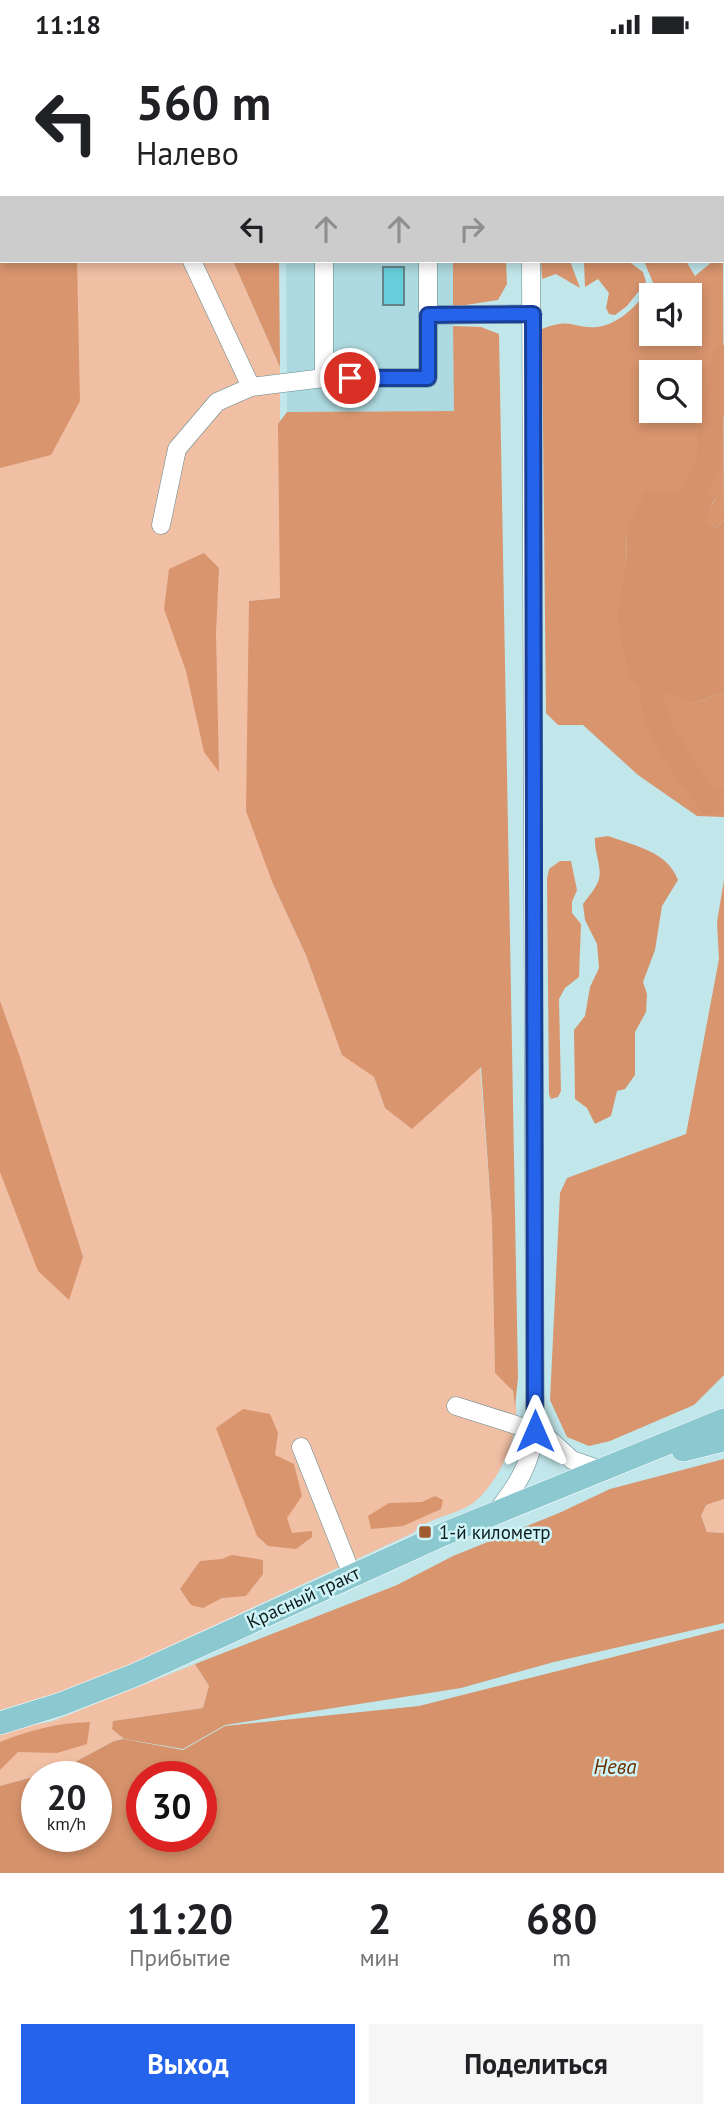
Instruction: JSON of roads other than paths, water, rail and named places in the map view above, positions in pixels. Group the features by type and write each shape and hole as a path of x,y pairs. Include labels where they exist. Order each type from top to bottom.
{"main road":[{"path":"603,1470 724,1420"},
{"path":"603,1470 724,1440"},
{"name":"Красный тракт","path":"0,1723 135,1675 497,1511 603,1470"}],"street":[{"path":"193,263 251,387"},
{"path":"324,263 324,378"},
{"path":"161,525 177,449 217,402 251,387 324,378 428,378 428,263"},
{"path":"497,1511 518,1486 533,1445 535,1431 531,263"},
{"path":"428,315 533,314"},
{"path":"456,1406 535,1431 547,1437 572,1460 603,1470"},
{"path":"301,1447 352,1575"}],"water":[{"path":"584,263 631,263 643,272 646,282 639,283 639,291 627,306 615,315 609,314 606,308 609,293 598,279 585,287"},
{"path":"646,491 693,493 715,498 705,520 717,528 724,520 724,692 694,703 630,680 617,617 626,565 627,530"},
{"path":"608,836 658,856 673,870 678,880 662,906 655,950 643,982 647,994 646,1012 635,1032 635,1075 625,1089 617,1091 611,1116 595,1124 587,1108 575,1099 574,1030 585,1016 590,987 599,968 597,944 585,920 583,904 599,879 595,838"},
{"name":"Нева","path":"724,1629 724,1873 0,1873 0,1786 21,1780 21,1852 112,1852 112,1761 77,1761 123,1739 183,1750 225,1726 419,1706"}],"waterway":[{"path":"683,525 693,493 709,461 710,420 721,382 724,357"},
{"path":"656,656 651,689 653,704 664,734 709,802 724,799"}],"place":[{"name":"1-й километр","path":"425,1532"}]}
